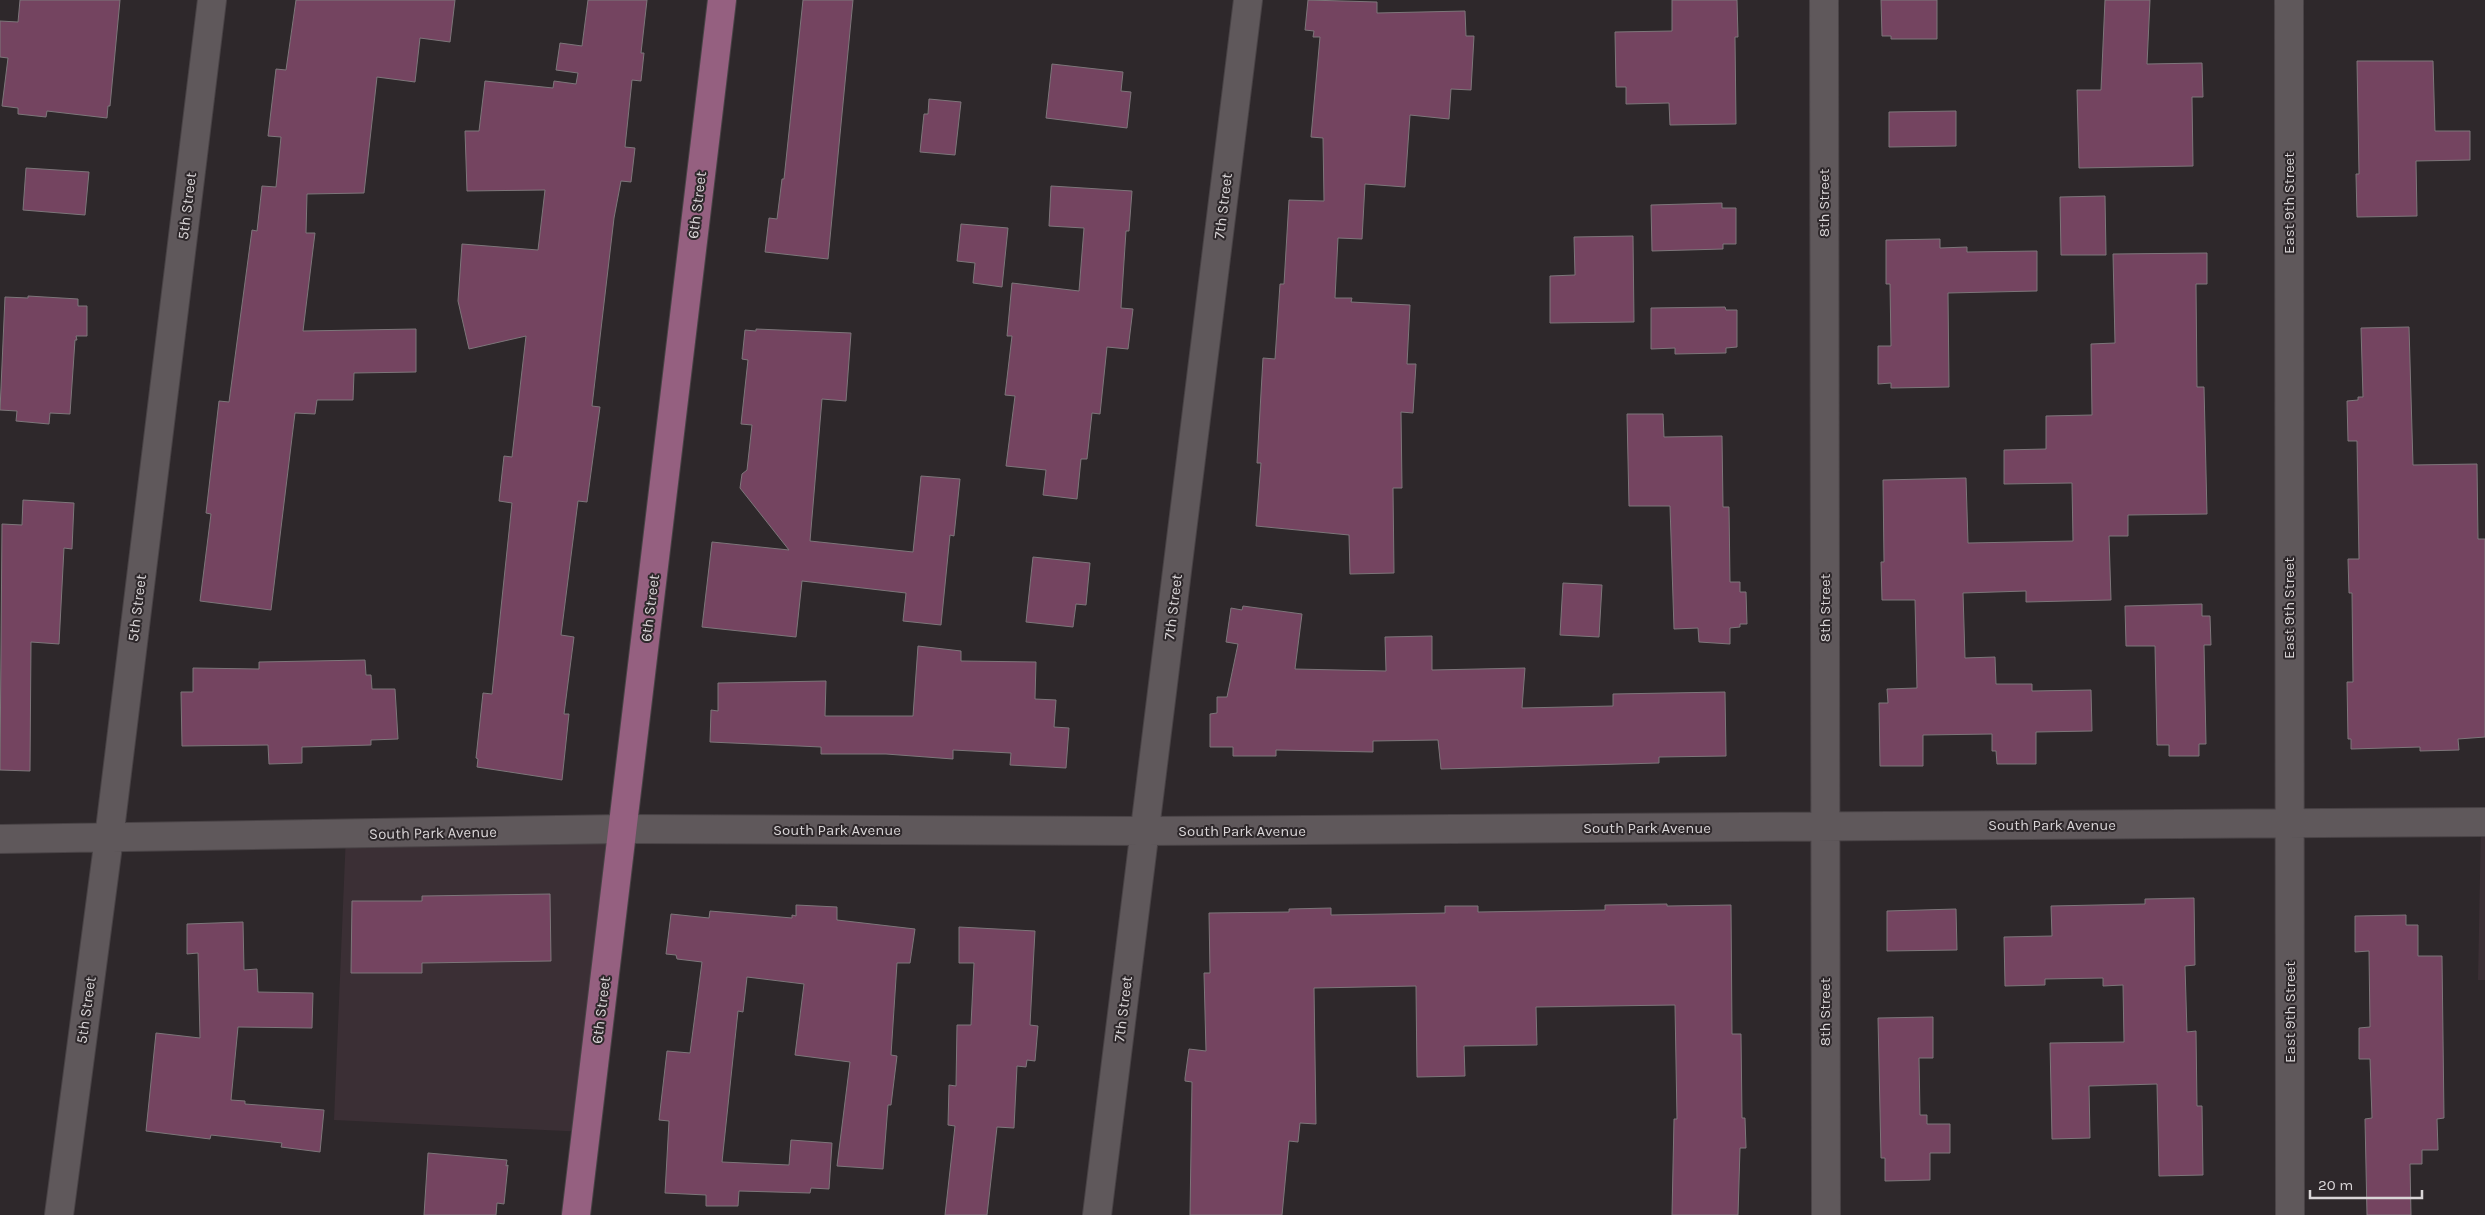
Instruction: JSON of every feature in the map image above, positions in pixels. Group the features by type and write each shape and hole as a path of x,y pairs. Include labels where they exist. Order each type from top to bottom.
{"main road":[{"name":"6th Street","path":"576,1215 722,0"}],"street":[{"name":"5th Street","path":"59,1215 109,838 212,0"},
{"name":"7th Street","path":"1097,1215 1248,0"},
{"name":"8th Street","path":"1824,0 1826,1215"},
{"name":"East 9th Street","path":"2289,0 2290,1215"},
{"name":"South Park Avenue","path":"0,839 623,829 1145,831 2485,822"}],"shaded area":[{"path":"2481,822 2485,822 2485,980 2478,980"},
{"path":"623,829 586,1132 334,1120 346,834"}],"building":[{"path":"20,0 120,0 110,106 108,106 107,118 47,111 46,117 18,114 18,108 2,106 8,58 0,57 0,21 18,22"},
{"path":"296,0 455,0 450,42 420,38 415,82 377,77 364,193 307,194 306,233 315,233 303,331 416,329 416,372 354,373 353,400 317,400 315,414 295,413 271,610 200,601 211,514 206,513 219,401 229,402 252,230 257,231 262,186 276,187 281,137 268,136 276,69 286,70"},
{"path":"588,0 647,0 641,53 644,53 641,81 632,80 625,147 635,148 631,182 621,181 614,218 592,406 600,407 587,502 578,501 561,635 574,637 564,714 569,714 562,780 477,767 478,759 476,758 483,693 492,694 512,503 499,501 504,456 512,457 526,336 469,349 458,301 462,244 538,250 545,190 467,191 465,131 479,131 485,81 553,88 554,81 576,84 578,73 556,70 560,43 582,46"},
{"path":"803,0 853,0 828,259 765,252 769,218 777,219 782,179 784,179"},
{"path":"1308,0 1377,2 1377,13 1465,11 1466,36 1474,36 1471,90 1451,89 1449,119 1410,115 1405,187 1365,184 1362,239 1338,238 1335,298 1352,298 1351,302 1410,305 1407,364 1416,364 1413,413 1401,412 1402,488 1393,488 1394,573 1350,574 1349,535 1256,526 1261,463 1257,463 1263,358 1275,359 1280,284 1284,284 1289,200 1324,201 1323,138 1311,137 1320,37 1313,37 1314,31 1305,30"},
{"path":"1672,0 1737,0 1738,37 1735,37 1736,124 1670,125 1669,103 1626,104 1626,87 1616,87 1615,32 1672,31"},
{"path":"1881,0 1937,0 1937,39 1891,39 1891,36 1882,36"},
{"path":"2105,0 2150,0 2147,64 2202,63 2203,97 2192,97 2193,166 2079,168 2077,90 2101,90"},
{"path":"2357,61 2433,61 2435,131 2470,131 2470,160 2416,161 2417,216 2357,217 2356,174 2359,174"},
{"path":"1052,64 1123,72 1121,91 1131,92 1127,128 1046,118"},
{"path":"929,99 961,102 955,155 920,152 924,114 928,114"},
{"path":"1956,111 1956,146 1889,147 1889,112"},
{"path":"26,168 89,172 85,215 23,210"},
{"path":"1051,186 1132,191 1129,231 1126,231 1121,308 1133,309 1128,349 1107,347 1100,414 1092,413 1087,459 1081,459 1077,499 1043,495 1046,470 1006,466 1015,396 1005,395 1012,336 1007,336 1012,283 1079,291 1084,228 1049,226"},
{"path":"2105,196 2106,255 2061,255 2060,197"},
{"path":"1722,203 1722,208 1736,208 1736,244 1723,244 1723,249 1652,251 1651,205"},
{"path":"961,224 1008,228 1002,287 973,283 975,263 957,261"},
{"path":"1633,236 1634,322 1550,323 1550,276 1575,275 1574,237"},
{"path":"1940,239 1940,248 1967,247 1967,252 2037,251 2037,291 1948,293 1949,387 1891,388 1891,383 1878,384 1878,346 1891,346 1890,284 1886,284 1886,240"},
{"path":"2207,253 2207,284 2196,284 2197,387 2204,387 2207,514 2128,515 2128,536 2109,536 2111,600 2026,602 2026,591 1963,593 1965,658 1995,657 1996,684 2032,684 2032,691 2091,690 2092,731 2036,732 2036,764 1997,764 1996,751 1992,751 1992,734 1923,735 1923,766 1880,766 1879,703 1888,703 1887,689 1917,688 1915,600 1882,600 1881,562 1884,562 1883,480 1966,478 1968,543 2073,541 2072,483 2004,484 2004,450 2046,449 2046,416 2092,415 2091,344 2115,343 2113,254"},
{"path":"28,296 78,299 78,306 87,306 87,336 76,336 77,340 75,340 70,414 50,413 49,424 16,421 17,411 0,410 5,297 28,298"},
{"path":"1725,307 1726,310 1737,310 1737,347 1726,348 1726,353 1675,354 1675,348 1651,349 1651,308"},
{"path":"2409,327 2413,465 2477,464 2478,539 2485,539 2485,737 2458,739 2459,750 2420,751 2420,747 2351,749 2351,739 2348,739 2347,682 2353,682 2352,593 2349,593 2348,559 2359,559 2357,441 2348,441 2347,401 2358,400 2358,397 2363,397 2361,328"},
{"path":"756,329 851,333 846,401 822,399 810,541 913,552 921,476 960,479 954,536 950,535 941,625 903,621 906,593 802,581 796,637 702,627 712,542 789,550 740,488 742,474 747,470 752,425 741,424 748,360 742,359 745,330 756,331"},
{"path":"1627,414 1663,414 1664,437 1722,436 1723,507 1729,507 1730,582 1740,582 1740,592 1746,592 1747,624 1740,624 1740,627 1730,628 1730,644 1699,642 1698,628 1674,629 1670,506 1629,506"},
{"path":"23,500 74,503 72,549 64,548 59,644 31,642 30,771 0,770 2,524 22,525"},
{"path":"1033,557 1090,563 1086,605 1076,604 1073,627 1026,622"},
{"path":"1563,583 1602,585 1599,637 1560,635"},
{"path":"2202,604 2202,616 2210,616 2211,645 2204,645 2206,744 2199,744 2199,756 2169,756 2169,745 2157,745 2155,646 2126,646 2125,606"},
{"path":"1243,606 1302,614 1295,669 1386,671 1385,637 1432,636 1432,670 1525,668 1522,708 1613,706 1613,694 1725,692 1726,756 1659,757 1659,763 1441,769 1438,740 1373,741 1373,752 1276,750 1276,756 1233,756 1233,747 1210,747 1210,714 1217,713 1217,697 1227,697 1238,644 1226,642 1231,608 1242,610"},
{"path":"918,646 961,651 961,661 1036,662 1035,699 1056,700 1054,727 1069,728 1066,768 1010,765 1011,753 953,750 953,759 886,754 821,754 821,747 710,742 711,710 718,711 718,683 826,681 825,716 913,716"},
{"path":"365,660 366,675 371,675 372,689 395,689 398,739 371,740 371,745 302,747 302,763 269,764 268,745 182,746 181,692 193,692 193,668 259,669 259,662"},
{"path":"550,894 551,961 422,963 422,973 351,973 352,901 422,901 422,896"},
{"path":"2194,898 2195,965 2185,966 2187,1032 2196,1031 2197,1106 2202,1106 2203,1175 2159,1176 2157,1084 2089,1086 2090,1138 2052,1139 2050,1043 2124,1042 2123,985 2103,986 2103,978 2045,979 2045,985 2005,986 2004,937 2052,936 2051,906 2145,904 2145,899"},
{"path":"1667,904 1667,906 1731,905 1732,1034 1741,1034 1742,1118 1745,1118 1746,1148 1740,1148 1738,1215 1672,1215 1674,1119 1677,1119 1675,1005 1536,1007 1537,1045 1464,1046 1465,1076 1417,1077 1416,986 1314,988 1316,1124 1300,1123 1298,1142 1289,1141 1282,1215 1190,1215 1192,1082 1185,1081 1185,1078 1189,1049 1206,1051 1204,973 1210,973 1209,913 1289,912 1289,909 1331,908 1331,915 1445,913 1445,906 1478,906 1478,912 1605,910 1605,905"},
{"path":"796,905 837,907 837,920 915,929 910,963 897,963 891,1055 897,1056 891,1105 888,1105 883,1169 837,1166 850,1062 795,1055 804,984 747,977 743,1012 738,1011 722,1162 789,1165 791,1140 832,1143 829,1189 811,1188 810,1193 739,1191 738,1206 706,1206 706,1195 665,1193 669,1121 659,1120 667,1051 690,1053 702,962 677,959 676,955 666,954 671,914 709,918 710,911 792,918 792,915 796,916"},
{"path":"1956,909 1957,950 1887,951 1887,911"},
{"path":"2406,915 2406,925 2418,925 2418,956 2442,956 2444,1118 2437,1119 2438,1150 2422,1150 2422,1164 2410,1164 2411,1215 2367,1215 2365,1119 2372,1118 2370,1059 2359,1059 2359,1028 2370,1027 2369,951 2355,952 2355,916"},
{"path":"243,922 244,970 257,969 258,992 313,993 312,1028 238,1027 231,1100 245,1101 245,1104 324,1110 320,1152 281,1147 282,1143 211,1135 210,1139 146,1131 156,1033 200,1038 198,953 187,954 187,924"},
{"path":"959,927 1035,931 1030,1025 1038,1026 1035,1061 1027,1060 1026,1067 1017,1066 1014,1128 997,1127 987,1215 945,1215 955,1126 948,1125 949,1085 956,1086 957,1025 971,1025 974,963 959,963"},
{"path":"1933,1017 1933,1058 1919,1058 1920,1115 1927,1115 1927,1124 1950,1124 1950,1153 1930,1153 1930,1180 1885,1181 1885,1158 1881,1158 1878,1018"},
{"path":"428,1153 507,1160 504,1204 497,1203 496,1215 424,1215"}]}
